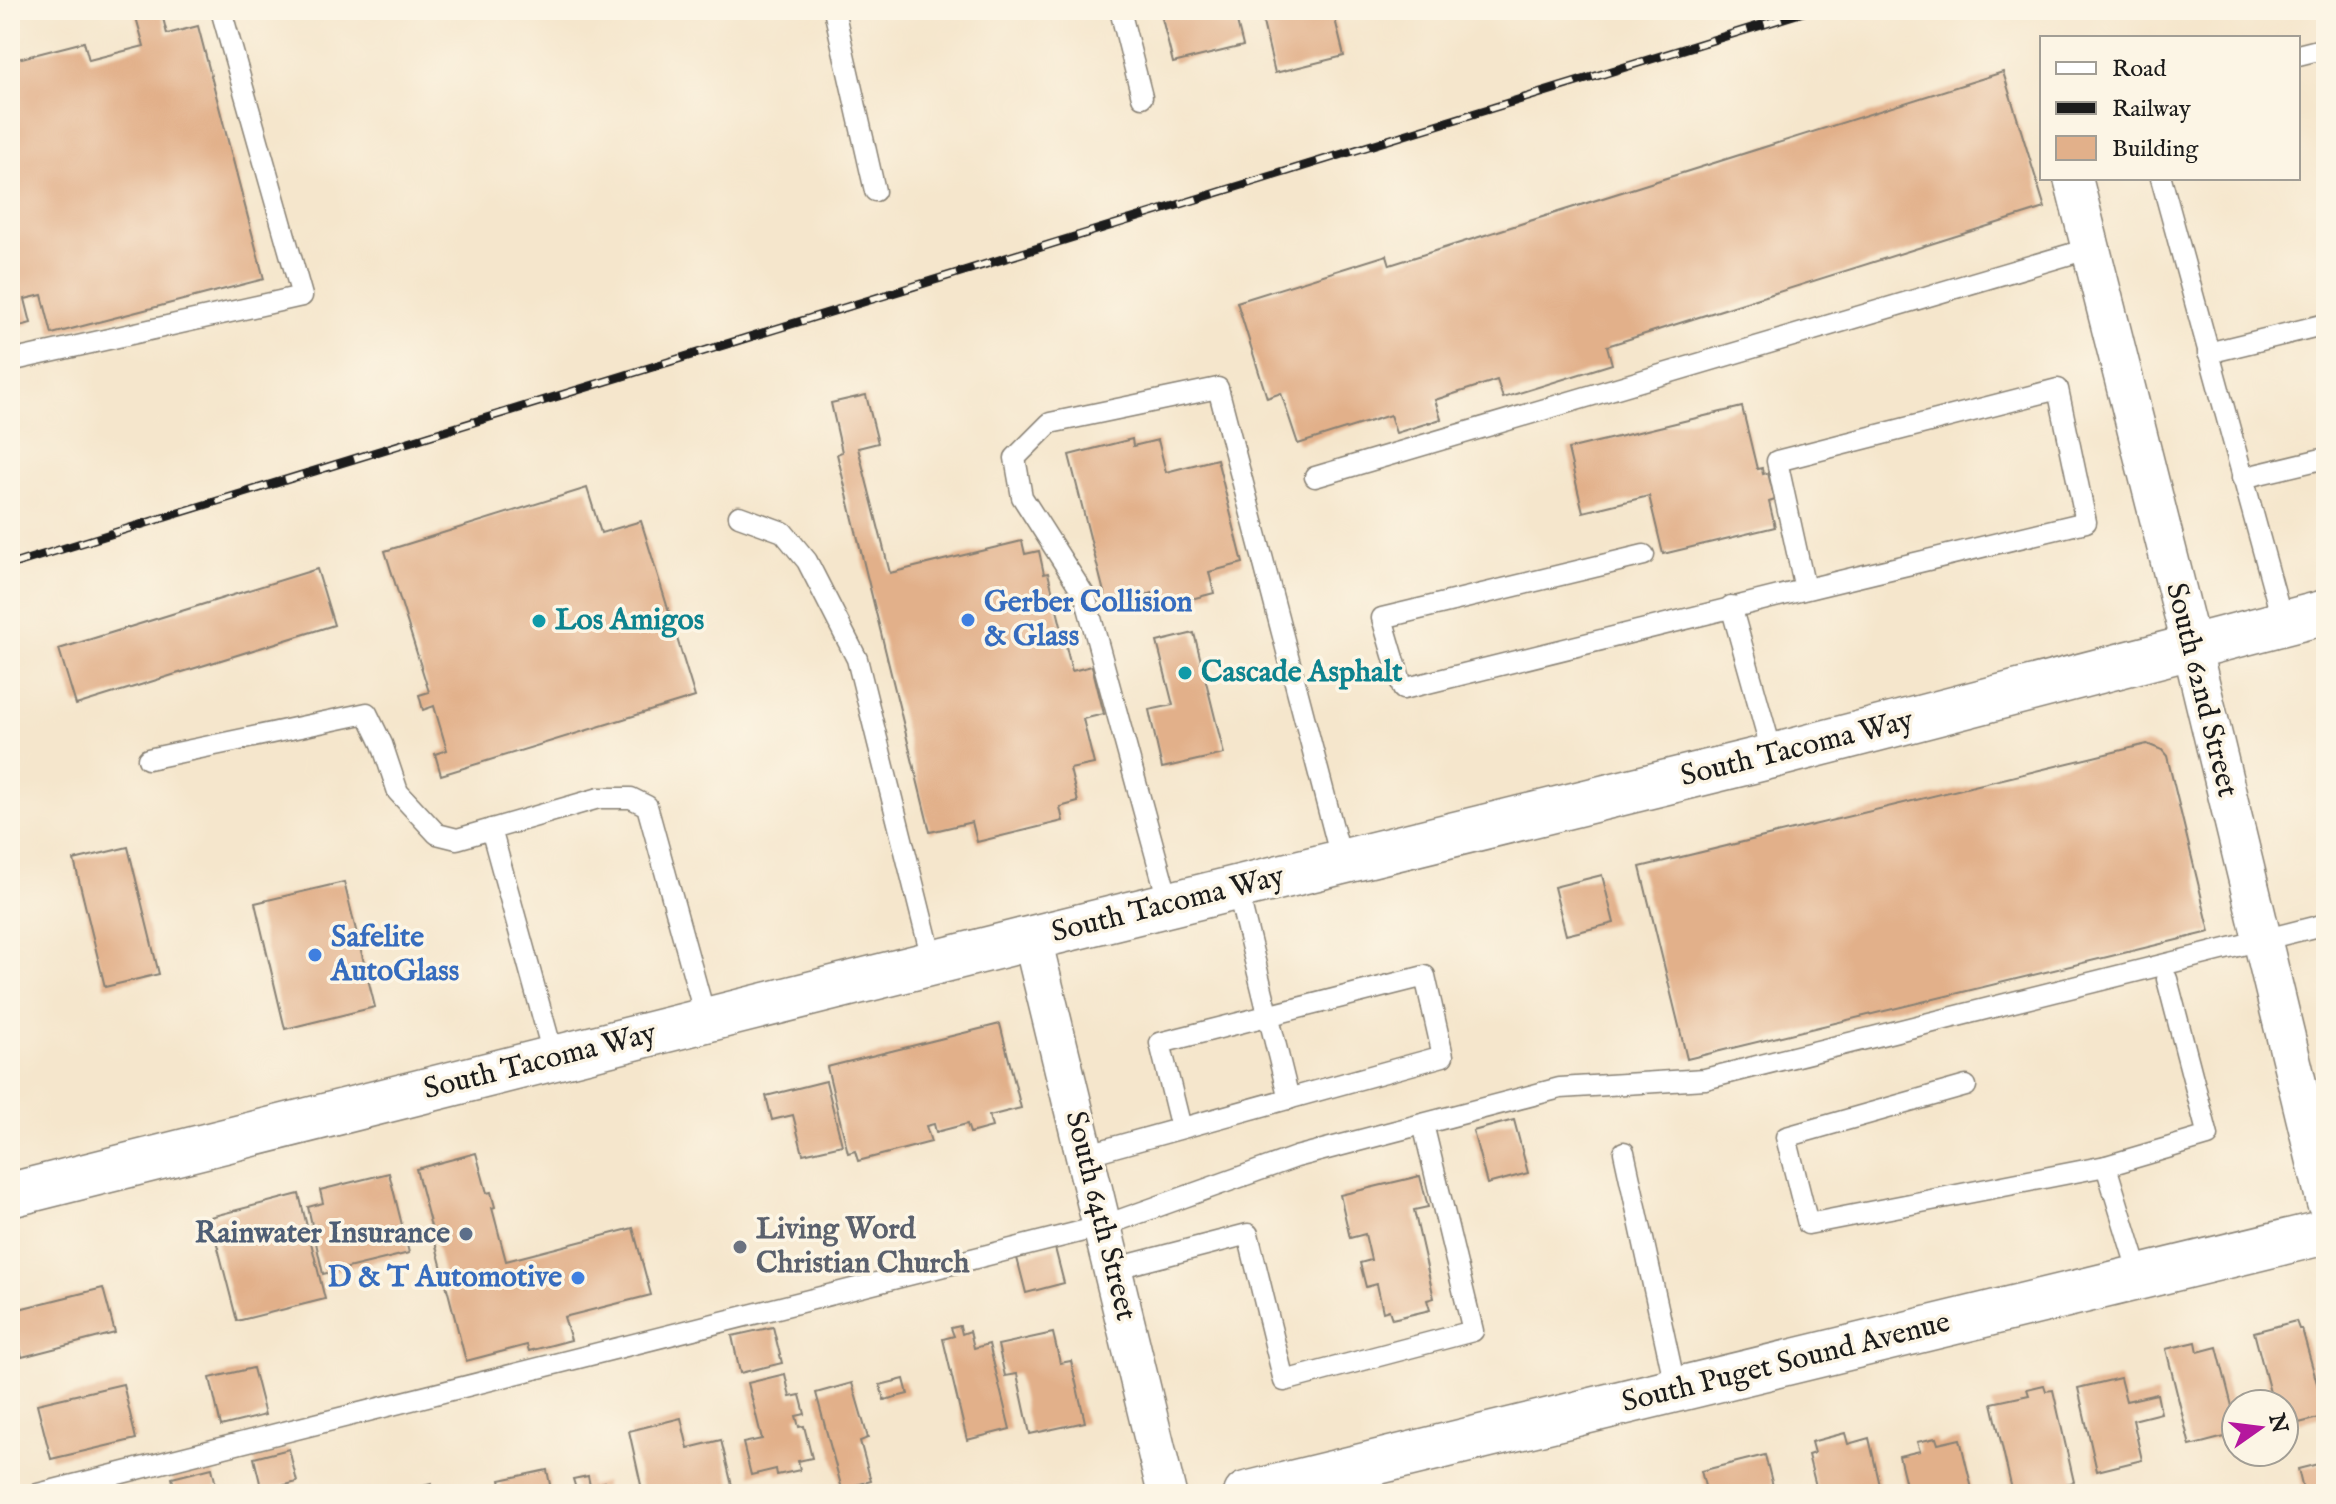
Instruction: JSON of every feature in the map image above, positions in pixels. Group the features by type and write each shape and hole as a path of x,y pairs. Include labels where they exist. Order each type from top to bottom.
{"main road":[{"name":"South Tacoma Way","path":"10,1195 1032,938 1773,756 2326,612"},
{"name":"South Puget Sound Avenue","path":"1246,1494 2326,1232"}],"street":[{"name":"South 62nd Street","path":"2074,180 2191,645 2326,1203"},
{"name":"South 64th Street","path":"1032,938 1167,1494"}],"lane":[{"path":"10,361 302,296 221,10"},
{"path":"834,10 875,191"},
{"path":"1120,10 1142,97"},
{"path":"2300,54 2326,48"},
{"path":"2162,180 2283,623"},
{"path":"1315,477 2091,248"},
{"path":"2208,353 2326,324"},
{"path":"1169,904 1085,596 1022,497 1015,458 1050,423 1218,388 1342,862"},
{"path":"1644,555 1382,618 1403,689 1731,606 1805,589 2086,522 2058,389 1777,461 1805,589"},
{"path":"2242,478 2326,458"},
{"path":"739,516 783,532 807,561 857,659 933,963"},
{"path":"1731,606 1773,756"},
{"path":"148,759 367,713 382,744 398,792 437,834 457,839 599,798 631,798 647,806 706,1020"},
{"path":"491,829 554,1058"},
{"path":"1237,888 1289,1099"},
{"path":"38,1494 1103,1226 1296,1157 1560,1088 1705,1079 2326,924"},
{"path":"1085,1155 1443,1056 1425,976 1160,1043 1181,1128"},
{"path":"1966,1086 1786,1137 1808,1224 2106,1166 2208,1136 2167,979"},
{"path":"1113,1269 1248,1234 1284,1381 1473,1331 1423,1124"},
{"path":"1624,1152 1676,1390"},
{"path":"2106,1166 2140,1277"}],"building":[{"path":"134,10 161,10 167,34 198,26 264,279 52,334 42,295 25,299 31,323 10,329 10,61 84,42 89,60 144,46"},
{"path":"1160,10 1234,10 1243,46 1173,63"},
{"path":"1260,10 1349,10 1334,15 1344,56 1275,73"},
{"path":"2003,72 2045,208 1607,346 1612,364 1503,398 1497,380 1435,400 1441,419 1396,433 1390,415 1298,444 1281,393 1267,398 1237,302 1387,255 1390,265"},
{"name":"Gerber Collision & Glass","path":"866,395 878,443 858,448 890,573 1022,541 1025,554 1039,551 1044,574 1048,573 1072,671 1092,666 1104,714 1083,719 1094,764 1070,769 1078,802 1060,807 1063,821 977,842 972,822 930,832 837,454 842,452 831,403"},
{"path":"1742,407 1757,469 1762,468 1763,474 1768,473 1775,500 1769,502 1775,527 1663,554 1649,496 1583,512 1568,449"},
{"name":"Cascade Asphalt","path":"1132,439 1133,446 1158,440 1166,472 1217,459 1243,563 1209,572 1214,593 1157,608 1153,593 1107,604 1069,455"},
{"name":"Los Amigos","path":"587,488 601,533 641,521 695,697 441,775 435,754 447,750 434,706 423,710 419,695 429,692 385,551"},
{"path":"317,569 334,625 76,705 59,649"},
{"name":"Cascade Asphalt","path":"1194,633 1224,754 1162,768 1149,710 1173,705 1157,642"},
{"path":"2147,744 2162,750 2167,756 2210,932 1687,1059 1640,867"},
{"path":"128,847 159,974 105,987 74,860"},
{"path":"1602,875 1614,923 1566,935 1554,887"},
{"name":"Safelite AutoGlass","path":"344,882 375,1007 285,1029 255,903"},
{"path":"1000,1024 1021,1108 989,1116 992,1127 970,1133 967,1124 936,1132 934,1124 926,1126 931,1142 858,1161 855,1151 848,1153 827,1067"},
{"path":"826,1081 842,1145 803,1154 793,1115 772,1120 766,1096"},
{"path":"1514,1120 1528,1173 1487,1184 1473,1131"},
{"path":"476,1153 487,1193 491,1192 495,1207 492,1208 506,1261 633,1228 651,1295 564,1317 571,1340 529,1351 527,1345 466,1361 416,1169"},
{"path":"389,1173 409,1253 323,1274 308,1207 323,1203 320,1190"},
{"path":"1420,1176 1428,1207 1414,1210 1434,1298 1427,1300 1430,1310 1392,1319 1389,1310 1383,1312 1377,1284 1366,1287 1360,1263 1371,1260 1365,1234 1350,1238 1340,1195"},
{"path":"299,1194 325,1299 237,1321 210,1217"},
{"path":"1055,1248 1064,1283 1026,1293 1017,1258"},
{"path":"103,1288 115,1333 22,1357 11,1311"},
{"path":"2296,1321 2302,1329 2326,1416 2300,1423 2300,1388 2269,1388 2254,1332"},
{"path":"960,1326 962,1334 970,1331 974,1348 989,1344 1010,1429 967,1440 943,1339 954,1336 951,1328"},
{"path":"773,1327 782,1363 740,1373 732,1336"},
{"path":"1053,1333 1060,1363 1071,1361 1085,1422 1030,1434 1017,1374 1005,1376 998,1345"},
{"path":"2196,1342 2198,1352 2217,1347 2227,1388 2220,1388 2220,1438 2190,1446 2166,1349"},
{"path":"253,1368 265,1415 221,1426 210,1378"},
{"path":"785,1374 790,1397 800,1395 805,1414 796,1416 799,1427 804,1426 812,1458 798,1461 800,1470 777,1475 776,1469 751,1475 743,1443 762,1439 748,1383"},
{"path":"2120,1378 2126,1401 2157,1394 2161,1413 2133,1420 2142,1460 2097,1471 2078,1388"},
{"path":"904,1379 908,1394 884,1400 880,1385"},
{"path":"852,1383 868,1438 860,1441 871,1481 842,1489 816,1393"},
{"path":"123,1384 136,1439 51,1459 37,1404"},
{"path":"2044,1385 2046,1391 2053,1390 2074,1482 2013,1494 1992,1403 2029,1395 2027,1389"},
{"path":"681,1418 688,1448 721,1440 734,1494 643,1494 629,1431"},
{"path":"1845,1433 1848,1444 1869,1438 1882,1494 1818,1494 1808,1455 1814,1453 1811,1442"},
{"path":"1936,1438 1938,1444 1960,1439 1973,1493 1892,1494 1907,1489 1899,1456 1920,1451 1917,1442"},
{"path":"289,1449 297,1482 262,1491 254,1458"},
{"path":"1765,1455 1775,1494 1707,1494 1701,1471"},
{"path":"2326,1462 2326,1494 2304,1494 2298,1469"},
{"path":"212,1468 218,1494 176,1494 172,1478"},
{"path":"547,1470 552,1494 503,1494 500,1480"},
{"path":"588,1476 590,1486 604,1482 607,1494 561,1494 576,1489 573,1479"},
{"path":"431,1484 434,1494 397,1493"}],"railway":[{"path":"10,565 1810,10"}],"place":[{"name":"Gerber Collision & Glass","path":"968,620"},
{"name":"Los Amigos","path":"539,621"},
{"name":"Cascade Asphalt","path":"1185,673"},
{"name":"Safelite AutoGlass","path":"315,955"},
{"name":"Rainwater Insurance","path":"466,1234"},
{"name":"Living Word Christian Church","path":"740,1247"},
{"name":"D & T Automotive","path":"578,1278"}]}
